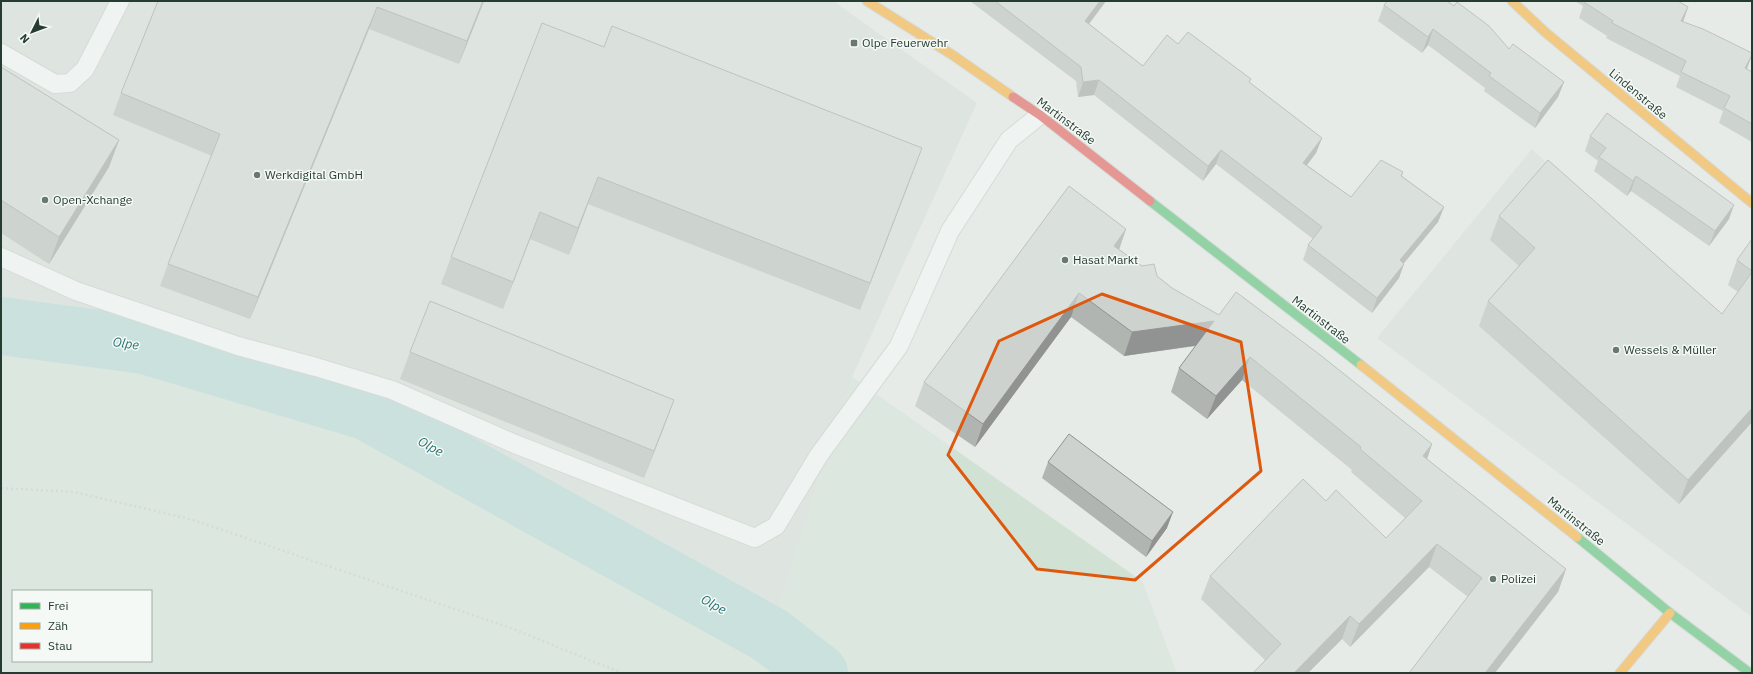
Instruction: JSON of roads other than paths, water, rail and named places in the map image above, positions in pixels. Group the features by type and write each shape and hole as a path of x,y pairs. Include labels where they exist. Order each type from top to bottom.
{"street":[{"name":"Martinstraße","path":"867,1 954,56 1040,115 1467,448 1670,612 1750,673"},
{"name":"Lindenstraße","path":"1512,1 1550,37 1752,203"},
{"path":"1620,673 1670,612"}],"lane":[{"path":"1,53 55,84 70,84 85,69 120,1"},
{"path":"1,257 83,294 238,346 316,366 392,390 515,444 755,538 776,526 819,455 899,346 950,231 1009,140 1040,115"}],"waterway":[{"name":"Olpe","path":"1,326 144,345 366,411 770,635 819,673"}],"place":[{"name":"Olpe Feuerwehr","path":"854,43"},
{"name":"Werkdigital GmbH","path":"257,175"},
{"name":"Open-Xchange","path":"45,200"},
{"name":"Hasat Markt","path":"1065,260"},
{"name":"Wessels & Müller","path":"1616,350"},
{"name":"Polizei","path":"1493,579"}]}
